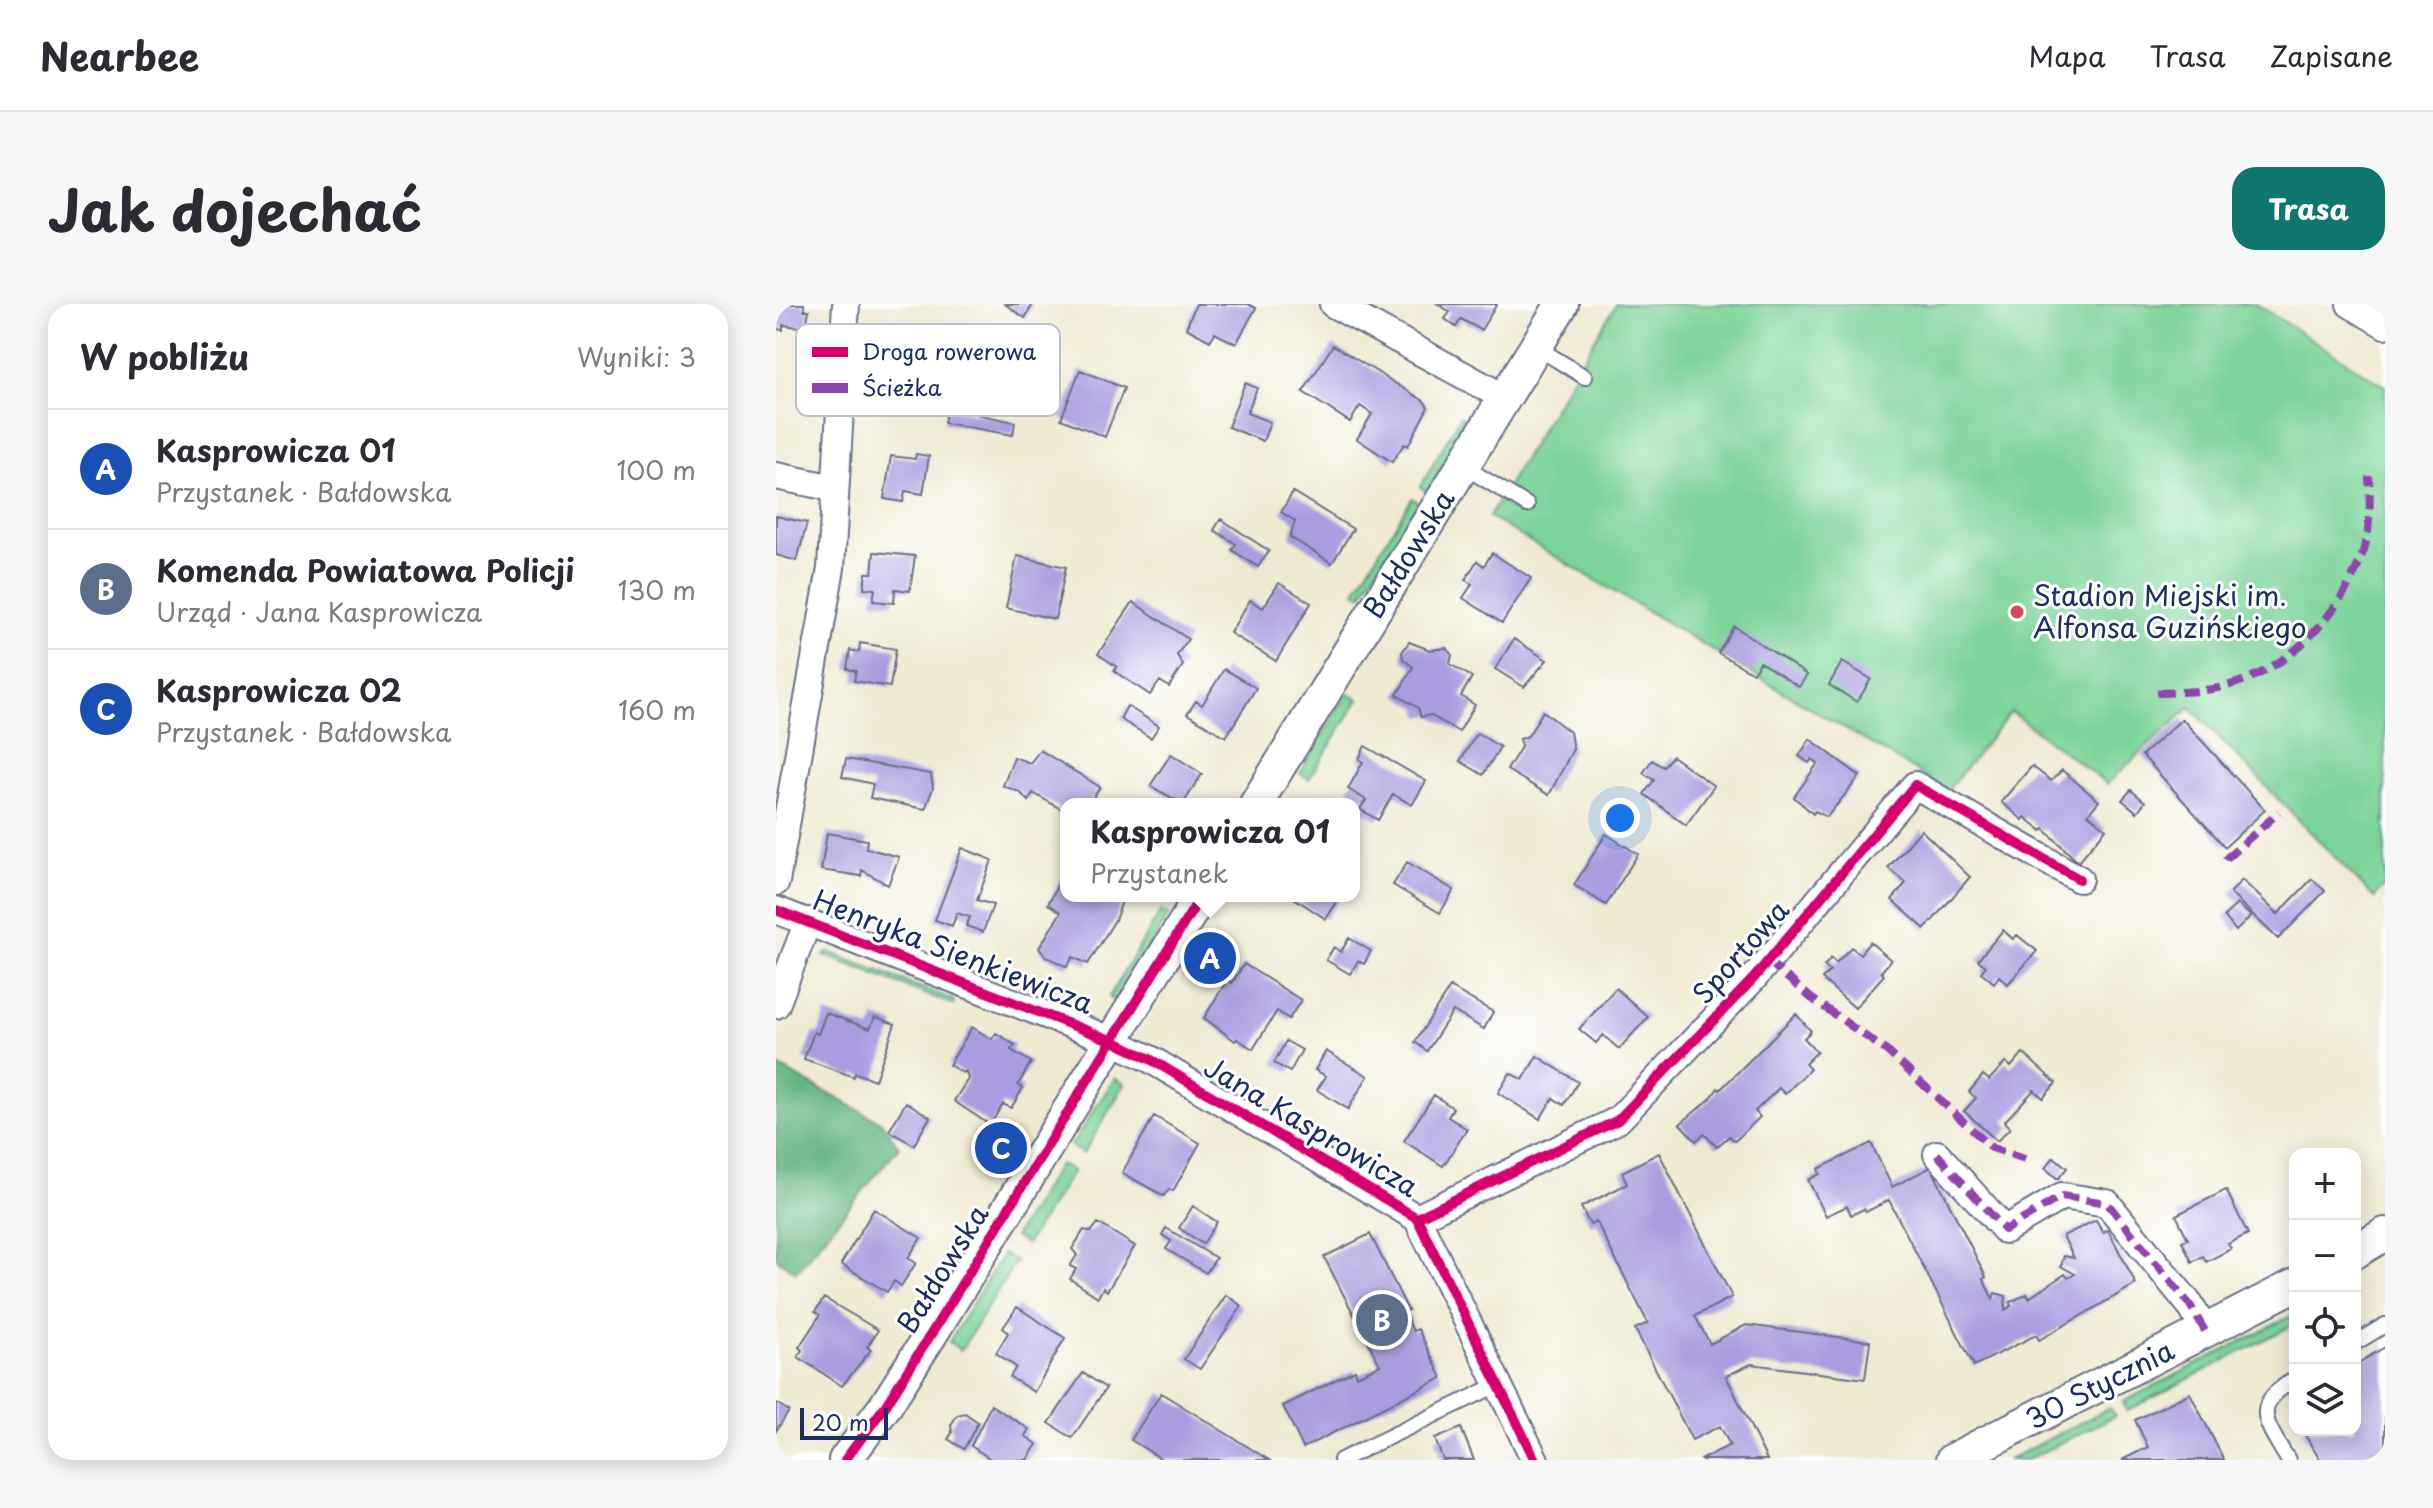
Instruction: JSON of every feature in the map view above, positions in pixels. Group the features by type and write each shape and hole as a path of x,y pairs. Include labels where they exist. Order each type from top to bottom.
{"street":[{"path":"845,324 846,304"},
{"path":"1333,304 1505,398"},
{"name":"Bałdowska","path":"1260,798 1562,304"},
{"path":"2350,304 2385,325"},
{"path":"776,882 826,604 839,416"},
{"path":"776,476 834,488"},
{"name":"Sportowa","path":"1417,1218 1618,1120 1753,979 1915,785 2079,879"},
{"name":"Bałdowska","path":"845,1460 886,1405 1197,902"},
{"name":"Henryka Sienkiewicza","path":"776,910 1113,1041"},
{"path":"776,1005 808,921"},
{"name":"Jana Kasprowicza","path":"1113,1041 1150,1059 1417,1218 1535,1460"},
{"name":"30 Stycznia","path":"1937,1154 2005,1230 2062,1196 2107,1203 2190,1305 2205,1331"},
{"path":"2361,1248 2385,1234"},
{"name":"30 Stycznia","path":"1952,1460 2289,1288"}],"lane":[{"path":"1536,347 1585,377"},
{"path":"1463,466 1527,505"},
{"path":"2361,1339 2385,1325"},
{"path":"2288,1460 2264,1419 2266,1405 2275,1391 2289,1383"},
{"path":"1341,1460 1497,1385"}],"green space":[{"name":"Stadion Miejski im. Alfonsa Guzińskiego","path":"1616,304 2256,304 2385,386 2385,885 2374,898 2190,707 2107,784 2011,712 1948,790 1489,517"},
{"path":"1461,416 1469,421 1427,492 1420,487"},
{"path":"1412,498 1419,503 1361,595 1355,591"},
{"path":"1348,693 1359,699 1309,779 1300,773"},
{"path":"1161,911 1169,915 1116,1002 1109,997"},
{"path":"829,952 954,1000 953,1005 824,955"},
{"path":"776,1065 881,1122 899,1147 796,1272 776,1258"},
{"path":"1115,1078 1125,1084 1083,1154 1071,1146"},
{"path":"1059,1164 1073,1171 1026,1244 1014,1237"},
{"path":"1003,1254 1016,1261 961,1350 949,1342"},
{"path":"2289,1317 2289,1327 2127,1411 2123,1402"},
{"path":"2109,1408 2115,1416 2027,1460 2008,1460"}],"building":[{"path":"776,304 804,304 804,310 809,310 807,324 783,325 783,330 776,329"},
{"path":"1005,304 1033,304 1025,318"},
{"path":"1196,304 1248,304 1256,308 1236,344 1215,333 1210,341 1186,328"},
{"path":"1438,304 1497,304 1481,330 1461,319 1456,327 1445,319 1450,312"},
{"path":"1333,345 1424,401 1428,407 1408,446 1404,444 1392,462 1357,439 1372,414 1360,406 1350,422 1303,392"},
{"path":"1080,370 1124,388 1105,437 1061,419"},
{"path":"1245,383 1257,388 1247,413 1270,422 1263,441 1228,427"},
{"path":"945,416 986,416 1015,422 1013,435 944,423"},
{"path":"916,454 929,456 923,494 905,491 903,502 884,499 891,456 915,459"},
{"path":"1293,492 1353,529 1332,563 1290,537 1295,521 1281,512"},
{"path":"776,516 807,523 797,561 776,555"},
{"path":"1221,519 1269,551 1258,567 1232,550 1236,544 1214,530"},
{"path":"874,552 915,556 910,591 895,589 894,603 873,601 875,589 864,588 866,573 872,573"},
{"path":"1492,553 1531,578 1502,623 1463,598 1472,584 1465,580 1477,561 1484,566"},
{"path":"1017,556 1066,567 1055,619 1006,608"},
{"path":"1279,583 1311,603 1276,661 1230,633 1250,600 1263,608"},
{"path":"1133,602 1188,639 1177,655 1183,665 1169,687 1160,681 1150,695 1114,671 1117,667 1098,654"},
{"path":"1734,626 1807,675 1799,687 1760,662 1753,673 1718,653"},
{"path":"1514,639 1547,660 1524,687 1495,669"},
{"path":"1409,642 1430,650 1446,648 1452,655 1450,664 1472,677 1461,696 1475,705 1459,732 1430,715 1421,717 1418,708 1397,695 1413,667 1403,659 1402,652"},
{"path":"860,643 896,649 890,687 854,681 856,671 847,669 850,650 859,652"},
{"path":"1842,662 1871,679 1857,702 1829,685"},
{"path":"1224,669 1256,688 1226,737 1187,714 1196,701 1202,705"},
{"path":"1127,706 1159,726 1151,738 1120,719"},
{"path":"1543,711 1570,732 1573,749 1549,795 1507,770 1521,747 1520,739 1528,736"},
{"path":"2182,719 2265,810 2225,847 2142,755"},
{"path":"1477,733 1500,747 1483,775 1460,761"},
{"path":"1810,739 1860,776 1827,817 1815,811 1813,814 1794,797 1818,763 1812,759 1809,763 1799,756"},
{"path":"1365,746 1426,781 1412,805 1393,794 1378,820 1360,809 1366,800 1348,789 1363,762 1359,759"},
{"path":"1040,750 1100,787 1093,798 1060,798 1060,809 1033,793 1028,801 1020,792 1003,786 1014,757 1030,763"},
{"path":"1171,754 1202,774 1187,798 1172,798 1150,786"},
{"path":"1672,756 1714,786 1686,825 1644,794 1654,780 1643,773 1652,760 1663,767"},
{"path":"846,759 931,774 933,788 925,809 870,798 873,784 842,777"},
{"path":"2032,766 2051,781 2062,770 2099,801 2088,814 2106,829 2078,862 2044,829 2042,831 2025,817 2023,820 2001,802"},
{"path":"2131,790 2145,802 2137,812 2122,800"},
{"path":"1921,830 1970,877 1925,929 1892,900 1906,883 1888,868"},
{"path":"827,833 867,840 866,848 899,857 888,885 862,870 861,876 821,870"},
{"path":"1606,834 1638,854 1606,905 1574,885"},
{"path":"962,848 992,860 977,900 993,905 983,932 966,926 970,917 957,913 952,926 935,920"},
{"path":"1407,862 1454,890 1440,913 1393,885"},
{"path":"2312,879 2325,891 2278,939 2230,893 2242,880 2278,914"},
{"path":"1060,880 1060,902 1122,902 1115,920 1088,964 1073,957 1067,967 1045,956 1039,948 1061,912 1048,904"},
{"path":"1300,902 1337,902 1326,919"},
{"path":"2237,904 2251,916 2236,931 2224,916"},
{"path":"2003,930 2013,939 2017,935 2037,951 2008,984 1999,976 1994,983 1981,972 1986,966 1978,960"},
{"path":"1349,938 1371,951 1364,964 1358,961 1350,974 1326,960 1334,947 1341,952"},
{"path":"1870,942 1891,960 1881,972 1884,975 1855,1008 1822,979 1830,971 1824,966 1831,958 1836,963 1851,947 1860,954"},
{"path":"1244,964 1301,1000 1289,1019 1277,1011 1253,1049 1237,1039 1235,1041 1204,1018 1227,980 1232,983"},
{"path":"1450,987 1493,1012 1484,1029 1453,1011 1427,1051 1415,1042"},
{"path":"1616,988 1648,1017 1619,1049 1603,1035 1596,1043 1579,1029"},
{"path":"826,1013 870,1029 875,1017 895,1024 875,1080 855,1073 854,1077 804,1059 814,1032 818,1034"},
{"path":"1796,1014 1811,1031 1804,1038 1817,1052 1805,1064 1810,1069 1785,1094 1779,1088 1755,1111 1760,1117 1735,1141 1729,1136 1717,1147 1704,1134 1696,1141 1680,1124 1710,1099 1718,1088 1720,1090"},
{"path":"972,1027 992,1039 996,1033 1015,1045 1011,1050 1031,1062 1018,1085 1023,1088 1011,1108 1003,1104 990,1125 954,1101 968,1079 966,1071 963,1073 949,1065"},
{"path":"1286,1041 1302,1050 1290,1072 1274,1063"},
{"path":"1326,1051 1368,1076 1348,1109 1317,1090 1326,1076 1315,1070"},
{"path":"2023,1053 2056,1083 2043,1098 2034,1090 2004,1122 2010,1128 1997,1141 1964,1111 1976,1098 1969,1092 1983,1075 1989,1080 2006,1062 2011,1067"},
{"path":"1537,1056 1578,1082 1564,1105 1553,1098 1540,1119 1498,1093 1510,1073 1523,1080"},
{"path":"1434,1095 1453,1108 1448,1117 1467,1129 1443,1166 1404,1141"},
{"path":"906,1102 930,1117 914,1145 889,1131"},
{"path":"1154,1116 1200,1143 1173,1191 1169,1189 1164,1196 1122,1173"},
{"path":"1871,1143 1892,1187 1931,1167 1986,1277 1983,1279 1993,1299 1995,1293 2006,1296 2005,1310 2011,1306 2010,1302 2027,1294 2029,1298 2065,1274 2068,1278 2075,1274 2061,1266 2064,1256 2074,1258 2063,1236 2096,1220 2103,1232 2108,1230 2136,1284 2039,1340 2036,1335 1974,1366 1889,1200 1866,1212 1864,1209 1851,1215 1847,1206 1826,1216 1808,1180 1820,1174 1818,1169"},
{"path":"1659,1153 1732,1297 1695,1316 1710,1344 1746,1325 1870,1341 1865,1379 1751,1364 1726,1376 1767,1460 1700,1460 1730,1445 1720,1426 1692,1440 1635,1329 1648,1323 1596,1221 1590,1225 1581,1207 1627,1184 1622,1172"},
{"path":"2054,1157 2067,1168 2058,1179 2045,1168"},
{"path":"2226,1190 2248,1234 2228,1244 2231,1249 2206,1262 2203,1256 2192,1262 2182,1241 2188,1239 2176,1215"},
{"path":"1193,1206 1217,1222 1203,1244 1179,1228"},
{"path":"874,1209 921,1238 908,1258 916,1263 901,1286 894,1281 887,1292 841,1264"},
{"path":"1098,1223 1135,1246 1107,1291 1103,1288 1098,1297 1070,1279 1076,1269 1070,1266 1077,1255 1072,1249 1084,1230 1091,1232"},
{"path":"1166,1228 1216,1258 1206,1273 1166,1249 1171,1241 1162,1235"},
{"path":"1370,1234 1408,1310 1404,1312 1413,1331 1418,1329 1442,1378 1303,1448 1283,1406 1355,1370 1357,1376 1380,1365 1324,1257"},
{"path":"1226,1295 1242,1306 1200,1369 1184,1359"},
{"path":"824,1298 878,1330 867,1347 871,1350 842,1386 798,1357 802,1350 799,1347 820,1315 815,1312"},
{"path":"1017,1307 1065,1338 1034,1392 1010,1377 1016,1367 996,1353 1008,1333 1003,1328"},
{"path":"2385,1347 2385,1460 2320,1460 2306,1436 2361,1436 2361,1361"},
{"path":"1083,1373 1106,1388 1072,1438 1049,1423"},
{"path":"1161,1393 1269,1460 1163,1460 1131,1440"},
{"path":"2190,1393 2224,1460 2122,1460 2148,1447 2135,1420"},
{"path":"776,1403 789,1411 776,1431"},
{"path":"991,1405 1029,1429 1025,1436 1037,1444 1027,1460 992,1460 971,1446"},
{"path":"965,1413 978,1422 964,1449 948,1439 957,1415"},
{"path":"1461,1428 1474,1460 1443,1460 1435,1439"}],"marked path":[{"path":"2157,693 2212,689 2253,677 2295,650 2313,633 2344,593 2364,549 2369,522 2369,476"},
{"path":"2225,854 2228,857 2279,812"},
{"path":"1768,961 1811,998 1888,1052 1992,1148 2025,1159"},
{"path":"1937,1154 2005,1230 2062,1196 2107,1203 2190,1305 2205,1331"}],"cycle path":[{"path":"1417,1218 1618,1120 1753,979 1915,785 2079,879"},
{"path":"845,1460 886,1405 933,1331 1197,902"},
{"path":"776,910 1113,1041 1150,1059 1417,1218 1535,1460"}],"place":[{"name":"Stadion Miejski im. Alfonsa Guzińskiego","path":"2017,612"},
{"name":"Kasprowicza 01","path":"1210,958"},
{"name":"Kasprowicza 02","path":"1001,1148"},
{"name":"Komenda Powiatowa Policji","path":"1382,1320"}]}
